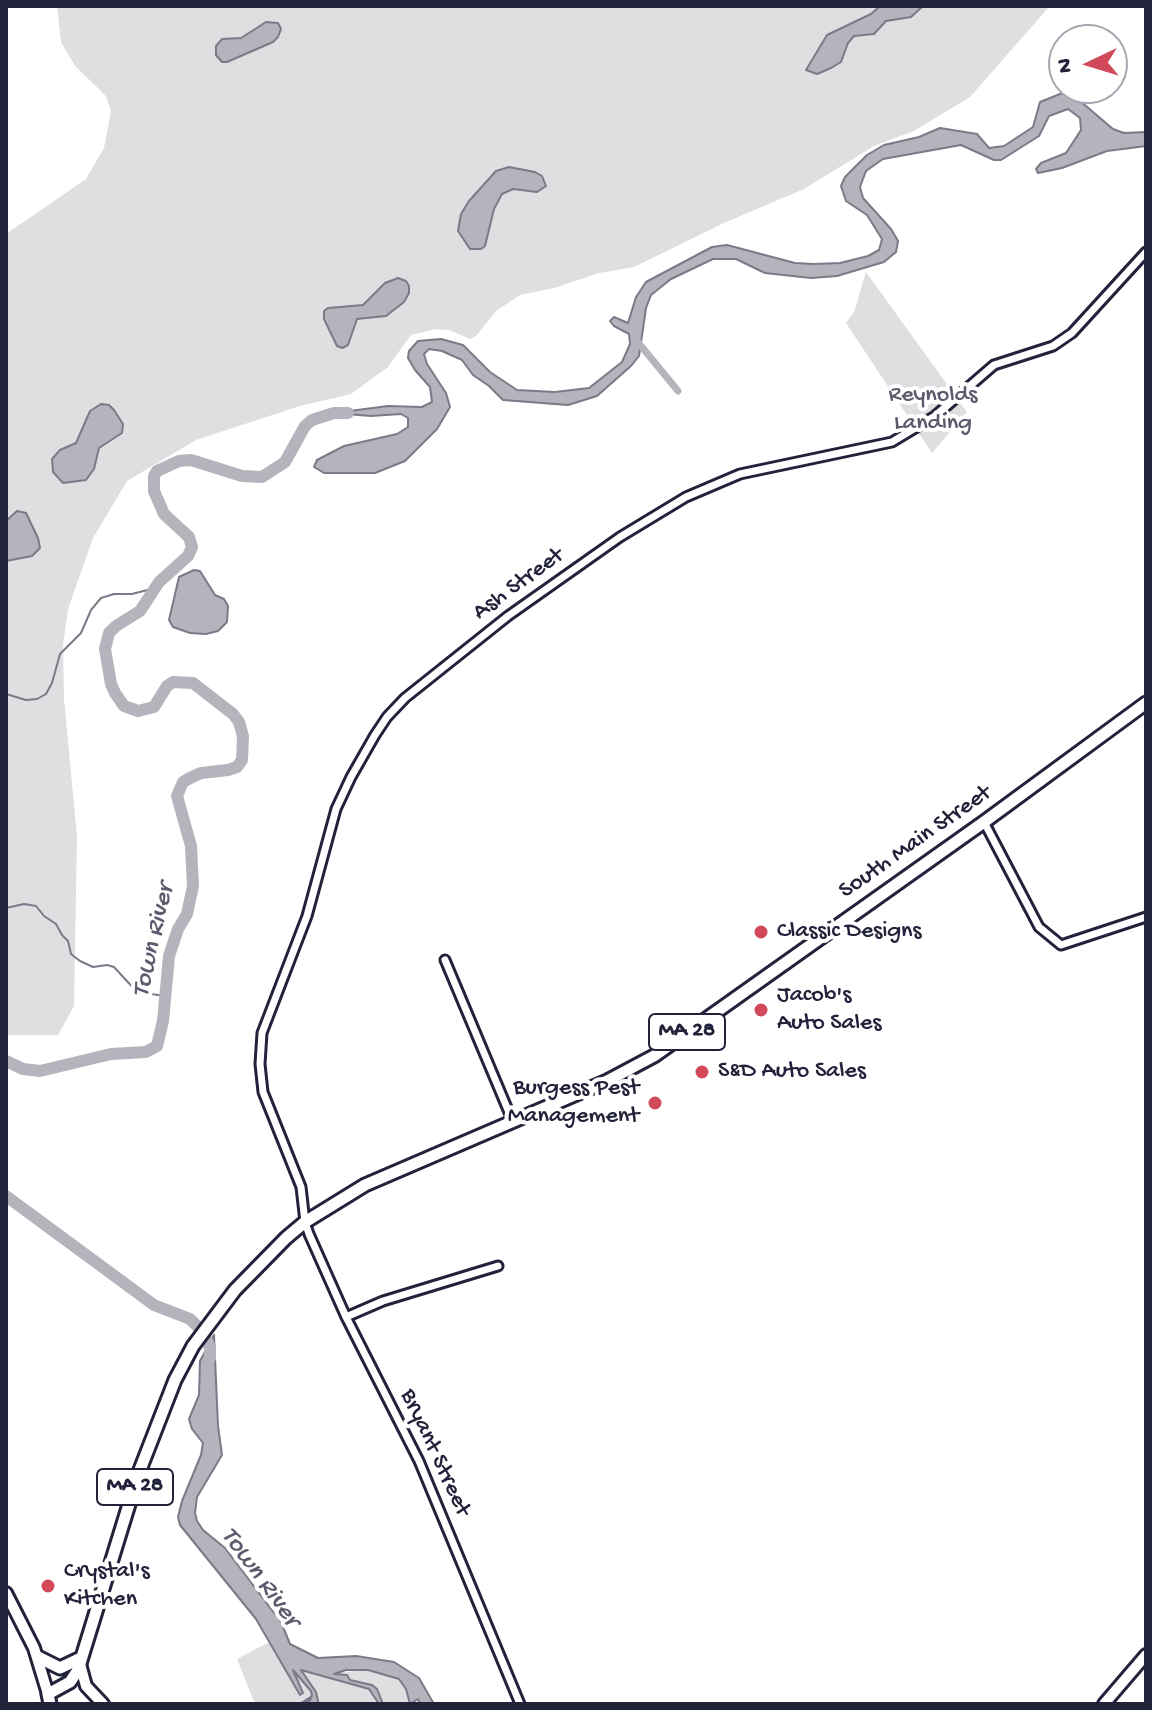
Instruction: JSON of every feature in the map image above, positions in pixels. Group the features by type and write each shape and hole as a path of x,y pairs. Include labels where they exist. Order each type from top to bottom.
{"main road":[{"name":"South Main Street","path":"49,1699 70,1682 81,1661 158,1420 175,1380 211,1320 262,1260 305,1222 365,1185 607,1081 654,1056 1146,703"},
{"path":"6,1593 38,1657 49,1699"},
{"path":"1104,1704 1146,1655"},
{"path":"38,1657 60,1668 81,1661 84,1681 103,1704"}],"street":[{"name":"Ash Street","path":"305,1222 301,1187 263,1092 260,1064 262,1033 307,916 336,809 387,717 429,677 620,537 686,497 740,474 892,442 935,416 994,365 1053,346 1072,333 1146,252"},
{"path":"984,822 1039,927 1061,945 1146,917"},
{"path":"445,960 513,1122"},
{"name":"Bryant Street","path":"305,1222 346,1317 419,1461 520,1704"},
{"path":"346,1317 383,1301 498,1266"}],"green space":[{"path":"57,6 1050,6 970,97 914,131 874,146 804,189 724,223 634,267 599,273 520,295 496,311 470,339 449,330 435,329 411,335 388,367 351,394 300,406 196,440 127,481 93,538 68,609 63,645 64,699 77,836 74,1006 58,1035 6,1035 6,234 86,179 104,148 111,111 106,96 75,66 61,42"},
{"name":"Reynolds Landing","path":"866,272 967,412 932,453 846,323 854,312"},
{"path":"271,1641 300,1694 303,1693 294,1670 311,1691 312,1696 302,1701 311,1701 306,1704 255,1704 237,1659"},
{"path":"301,1670 334,1673 369,1670 393,1676 403,1683 410,1704 318,1704 318,1698"}],"shaded area":[{"path":"880,6 923,6 911,17 886,21 874,34 854,36 841,62 831,68 817,74 806,70 827,35 871,14"},
{"path":"266,22 278,23 281,29 273,42 227,62 222,62 216,55 216,46 222,39 241,38"},
{"path":"1048,99 1048,104 1084,104 1113,129 1124,133 1146,132 1146,146 1107,151 1062,168 1038,173 1036,169 1041,163 1066,153 1081,130 1080,118 1068,109 1049,116 1039,136 1001,160 994,160 961,145 883,159 866,171 860,187 863,198 898,241 896,252 884,262 837,276 811,278 765,273 736,259 713,259 671,279 651,295 639,356 597,396 568,405 503,400 473,375 462,360 429,349 424,354 427,364 446,393 450,407 437,429 405,461 375,473 324,473 314,467 317,460 344,446 397,434 408,427 408,418 401,414 371,416 334,413 388,406 422,407 432,402 430,387 408,358 409,351 418,341 441,339 463,345 490,372 517,390 555,392 589,388 622,362 630,344 629,334 610,321 614,317 628,323 636,297 646,282 712,247 727,245 795,263 840,263 868,256 879,250 882,239 867,215 846,201 841,186 845,177 867,155 884,145 919,137 940,128 977,134 989,148 1004,146 1033,127 1040,102"},
{"path":"509,167 535,172 542,176 546,186 537,192 513,189 502,194 494,209 485,246 470,249 458,231 461,214 496,171"},
{"path":"398,278 409,286 404,302 386,316 357,319 348,345 342,348 337,346 324,319 324,311 363,305 385,283"},
{"path":"101,404 109,405 114,410 123,424 122,433 99,448 94,469 86,480 63,483 53,472 52,459 60,450 76,443 90,411"},
{"path":"17,511 26,513 40,548 32,556 6,561 6,521"},
{"path":"194,570 200,571 215,595 224,599 228,606 227,622 218,631 190,633 173,627 169,620 179,577"},
{"path":"214,1335 222,1455 197,1497 197,1521 225,1548 281,1622 290,1644 318,1658 356,1656 394,1662 419,1678 434,1704 420,1704 418,1699 410,1704 399,1679 368,1670 346,1670 334,1674 347,1675 350,1680 372,1685 383,1704 379,1704 369,1689 301,1670 316,1692 318,1704 306,1704 311,1699 301,1703 312,1696 311,1691 293,1670 303,1693 300,1695 256,1619 180,1525 178,1517 182,1501 203,1443 192,1429 189,1419 199,1395 200,1361"}],"waterway":[{"path":"637,341 678,391"},
{"name":"Town River","path":"6,1061 23,1069 40,1071 111,1054 146,1052 157,1046 163,1021 169,956 187,914 193,886 191,846 177,796 183,782 190,778 237,767 242,760 243,736 239,722 193,683 173,682 154,707 138,711 124,706 111,684 105,649 109,633 140,611 159,582 188,556 192,547 189,537 164,514 154,491 154,476 157,471 179,461 191,460 242,476 262,477 285,462 305,426 312,420 334,413 348,413"},
{"path":"6,694 26,700 46,694 60,654 81,633 91,610 101,598 155,588"},
{"path":"6,908 24,904 36,906 56,924 68,941 71,954 80,961 93,967 114,967 137,992 165,996"},
{"name":"Town River","path":"6,1196 154,1305 190,1319 203,1332 210,1348 210,1358"}],"place":[{"name":"Classic Designs","path":"761,932"},
{"name":"Jacob's Auto Sales","path":"761,1010"},
{"name":"S&D Auto Sales","path":"702,1072"},
{"name":"Burgess Pest Management","path":"655,1103"},
{"name":"Crystal's Kitchen","path":"48,1586"}]}
